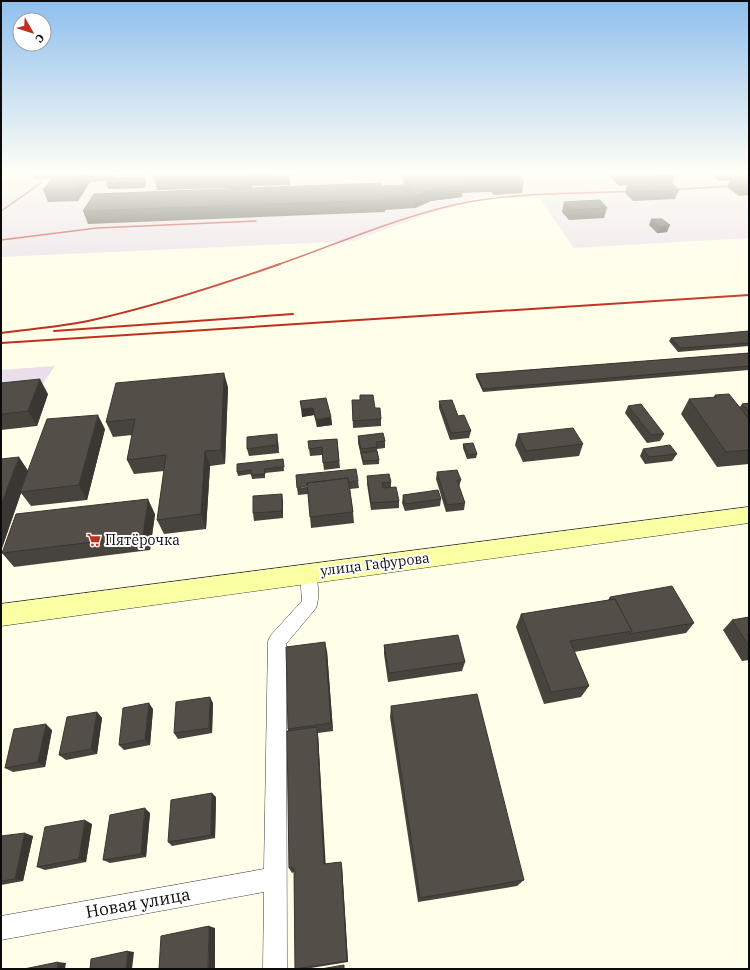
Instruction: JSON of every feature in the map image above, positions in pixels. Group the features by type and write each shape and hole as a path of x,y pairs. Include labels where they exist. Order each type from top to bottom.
{"main road":[{"name":"улица Гафурова","path":"1,615 749,515"}],"street":[{"path":"275,969 277,641 310,603 308,573"},
{"name":"Новая улица","path":"1,928 276,878"}],"shaded area":[{"path":"1,219 414,219 353,241 1,257"},
{"path":"554,219 749,219 749,238 574,248"},
{"path":"55,366 36,394 1,398 1,370"}],"building":[{"path":"651,219 662,219 670,225 660,227"},
{"path":"749,331 749,343 680,348 671,338"},
{"path":"749,353 749,366 483,389 476,374"},
{"path":"224,373 221,450 205,451 201,514 157,520 166,455 127,460 135,419 106,422 116,383"},
{"path":"40,379 28,411 1,414 1,383"},
{"path":"729,394 749,419 749,450 726,452 689,399 717,397 715,395"},
{"path":"360,395 373,395 375,408 380,408 381,419 353,421 352,400 360,400"},
{"path":"326,398 331,417 316,420 313,408 302,409 300,401"},
{"path":"452,400 458,416 464,415 471,431 451,433 439,401"},
{"path":"749,403 749,412 742,404"},
{"path":"641,404 664,434 651,435 628,406"},
{"path":"98,415 79,485 20,492 47,419"},
{"path":"573,428 583,444 526,451 518,434"},
{"path":"383,433 385,441 376,442 377,447 361,449 358,436"},
{"path":"277,434 277,445 247,449 247,437"},
{"path":"337,439 339,461 323,463 322,447 309,449 308,441"},
{"path":"473,443 477,454 468,455 463,444"},
{"path":"670,445 677,454 649,457 643,449"},
{"path":"377,451 379,460 363,461 361,453"},
{"path":"19,457 1,506 1,459"},
{"path":"283,459 284,467 264,469 265,474 251,475 251,470 237,472 237,464"},
{"path":"356,469 358,481 348,482 348,478 307,483 307,486 297,488 296,475"},
{"path":"457,470 461,480 457,480 465,503 447,505 437,472"},
{"path":"389,474 391,482 382,483 383,488 396,487 399,501 371,503 367,476"},
{"path":"348,478 353,512 310,517 307,483"},
{"path":"438,490 441,499 405,504 403,495"},
{"path":"282,494 282,511 253,513 253,496"},
{"path":"148,499 143,536 2,553 16,514"},
{"path":"672,586 694,623 629,634 632,631 615,599 611,600 610,597"},
{"path":"615,599 632,631 570,641 589,686 551,692 521,614"},
{"path":"749,617 749,646 732,620"},
{"path":"458,635 465,662 389,673 384,645"},
{"path":"325,642 331,723 288,729 286,647"},
{"path":"477,694 524,880 420,898 391,706"},
{"path":"210,697 209,728 174,733 176,702"},
{"path":"149,703 145,740 119,745 123,708"},
{"path":"97,712 91,749 59,755 67,717"},
{"path":"46,724 38,762 5,768 14,729"},
{"path":"317,727 324,864 341,862 347,961 295,969 294,868 289,868 287,731"},
{"path":"212,793 211,835 168,842 171,800"},
{"path":"145,808 141,854 103,860 110,815"},
{"path":"85,820 79,859 37,867 45,827"},
{"path":"25,833 15,879 1,881 1,836"},
{"path":"209,926 208,969 159,969 161,936"},
{"path":"128,951 126,969 90,969 91,959"},
{"path":"58,962 57,969 24,969"},
{"path":"344,965 344,969 321,969"}],"railway":[{"path":"277,265 403,219"},
{"path":"1,240 97,228 256,221"},
{"path":"1,333 66,325 137,309 185,296 280,264"},
{"path":"1,343 749,295"},
{"path":"54,331 293,314"}],"place":[{"name":"Пятёрочка","path":"94,540"}]}
